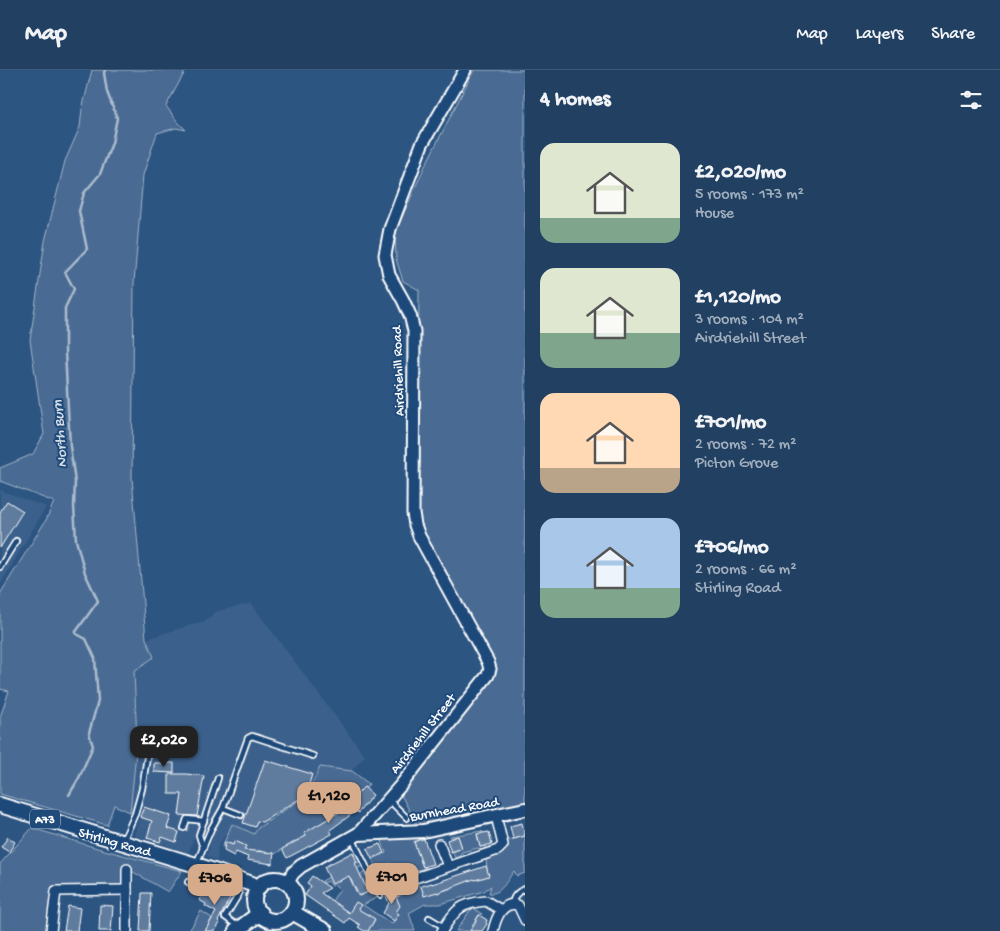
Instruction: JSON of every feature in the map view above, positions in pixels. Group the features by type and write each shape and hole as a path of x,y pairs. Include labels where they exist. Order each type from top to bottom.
{"main road":[{"name":"Stirling Road","path":"0,805 196,865 252,884 258,888"},
{"name":"Burnhead Road","path":"355,836 423,831 525,810"},
{"name":"Airdriehill Street","path":"287,883 293,873 301,866 355,836"},
{"path":"270,879 281,880 287,883 296,897 295,908 284,918 273,920 263,916 257,908 255,897 258,888 270,879"},
{"path":"238,929 260,912"},
{"path":"292,912 325,931"}],"street":[{"name":"Airdriehill Road","path":"465,70 422,144 390,229 384,255 389,275 410,315 414,332 413,513 415,525 418,536 488,662 490,669 488,675"},
{"name":"Airdriehill Street","path":"355,836 388,800 488,675"},
{"path":"418,877 498,850 503,845 496,816"},
{"path":"439,844 448,866"},
{"path":"126,931 127,869"},
{"path":"51,931 56,891 127,890"},
{"path":"443,929 458,908 474,902 486,900 501,910"},
{"path":"493,931 497,915 501,910 512,905 518,905 525,920"}],"lane":[{"path":"0,566 16,541"},
{"path":"196,865 211,829 223,808 250,736 313,756"},
{"path":"122,842 135,814 142,789 147,757"},
{"path":"203,848 199,835 218,778"},
{"path":"388,800 407,818"},
{"path":"223,808 241,815"},
{"path":"184,828 186,819 204,821"},
{"path":"355,836 380,895"},
{"path":"188,882 202,889 213,871"},
{"path":"512,905 512,899 518,892 525,889"},
{"path":"238,929 226,917 239,894"},
{"path":"429,918 443,929"}],"shaded area":[{"path":"92,70 186,70 166,106 186,130 176,128 157,133 143,175 134,283 132,478 146,639 154,657 134,671 137,743 130,812 114,805 107,825 0,794 0,717 9,691 0,689 0,594 46,520 54,502 0,481 0,468 33,454 44,434 30,340 45,241 65,161 80,127 82,109"},
{"path":"474,70 525,70 525,804 473,817 417,825 400,793 493,672 429,544 419,518 417,503 419,290 403,281 396,259 395,233 424,168"},
{"path":"0,490 46,507 0,585"},
{"path":"251,603 365,756 350,772 320,767 307,795 258,828 254,834 232,824 218,846 217,861 207,856 212,839 195,835 188,853 135,835 140,818 139,815 130,812 137,743 134,671 154,657 146,639 207,620 215,612"},
{"path":"320,767 352,771 369,784 336,813 304,833 306,837 301,838 273,855 258,850 257,856 242,855 245,846 235,841 233,845 226,842 222,847 232,824 254,834 258,828 307,795"},
{"path":"32,828 182,871 168,892 128,869 127,890 57,891 51,931 0,931 0,864"},
{"path":"482,831 483,833 477,834 480,847 485,846 486,849 480,850 478,848 462,852 460,856 455,858 453,852 462,848 458,836 450,838 450,836"},
{"path":"525,836 525,873 517,876 514,871 497,892 489,893 491,886 484,891 440,904 425,904 409,913 415,931 368,931 375,920 367,914 354,916 335,903 328,912 326,910 340,889 335,885 332,886 328,881 324,883 322,881 331,876 337,882 343,879 341,870 360,861 362,866 348,874 358,896 368,892 360,875 365,872 378,897 363,905 392,924 399,914 396,912 396,897 402,895 390,863 377,869 372,859 386,853 381,838 423,837 414,842 418,854 426,851 419,858 423,867 427,867 414,872 419,887 435,885 438,893 452,888 449,881 473,873 475,880 488,876 486,860 503,851 507,841"},
{"path":"475,908 482,914 479,915 472,925 477,929 456,931 471,909"},
{"path":"201,911 212,918 205,931 189,931"}],"building":[{"path":"7,501 23,511 0,548 0,512"},
{"path":"265,760 312,774 306,795 262,822 257,821 255,827 243,823"},
{"path":"154,763 174,763 174,773 154,772"},
{"path":"169,774 204,776 197,816 179,815 182,794 169,794"},
{"path":"364,787 373,795 358,813 356,811 330,830 332,834 287,858 282,849 306,836 304,833 338,813"},
{"path":"144,807 171,816 167,828 179,832 176,842 162,837 160,842 147,838 152,821 140,817"},
{"path":"522,823 525,836 513,839 510,826"},
{"path":"489,832 492,844 480,847 477,834"},
{"path":"458,836 462,848 451,852 447,840"},
{"path":"8,837 15,842 9,852 1,847"},
{"path":"424,839 433,864 423,867 414,842"},
{"path":"235,841 246,846 244,850 274,853 272,864 247,860 248,857 236,852 234,856 224,851 225,842 233,845"},
{"path":"380,844 384,853 372,859 367,849"},
{"path":"353,852 357,862 355,863 368,892 359,896 349,876 332,884 324,867"},
{"path":"486,866 489,876 474,879 424,896 421,886"},
{"path":"312,876 330,888 321,893 349,913 356,902 361,905 358,909 375,919 368,931 358,927 360,925 349,918 345,923 305,895 311,886 307,883"},
{"path":"208,886 230,898 215,931 205,931 216,912 199,900"},
{"path":"396,889 399,896 396,897 400,906 396,912 399,914 394,921 383,913 389,903 385,894"},
{"path":"142,893 151,893 149,931 140,931"},
{"path":"100,905 113,906 111,931 99,931"},
{"path":"68,906 80,908 77,931 64,931"},
{"path":"479,915 487,920 487,924 482,931 470,931"}],"waterway":[{"name":"North Burn","path":"69,795 79,778 93,746 89,733 98,701 95,658 86,639 75,633 98,601 85,573 76,540 75,482 70,446 65,352 65,308 74,289 65,272 87,249 79,211 84,193 100,174 112,143 117,118 107,92 105,70"}]}
